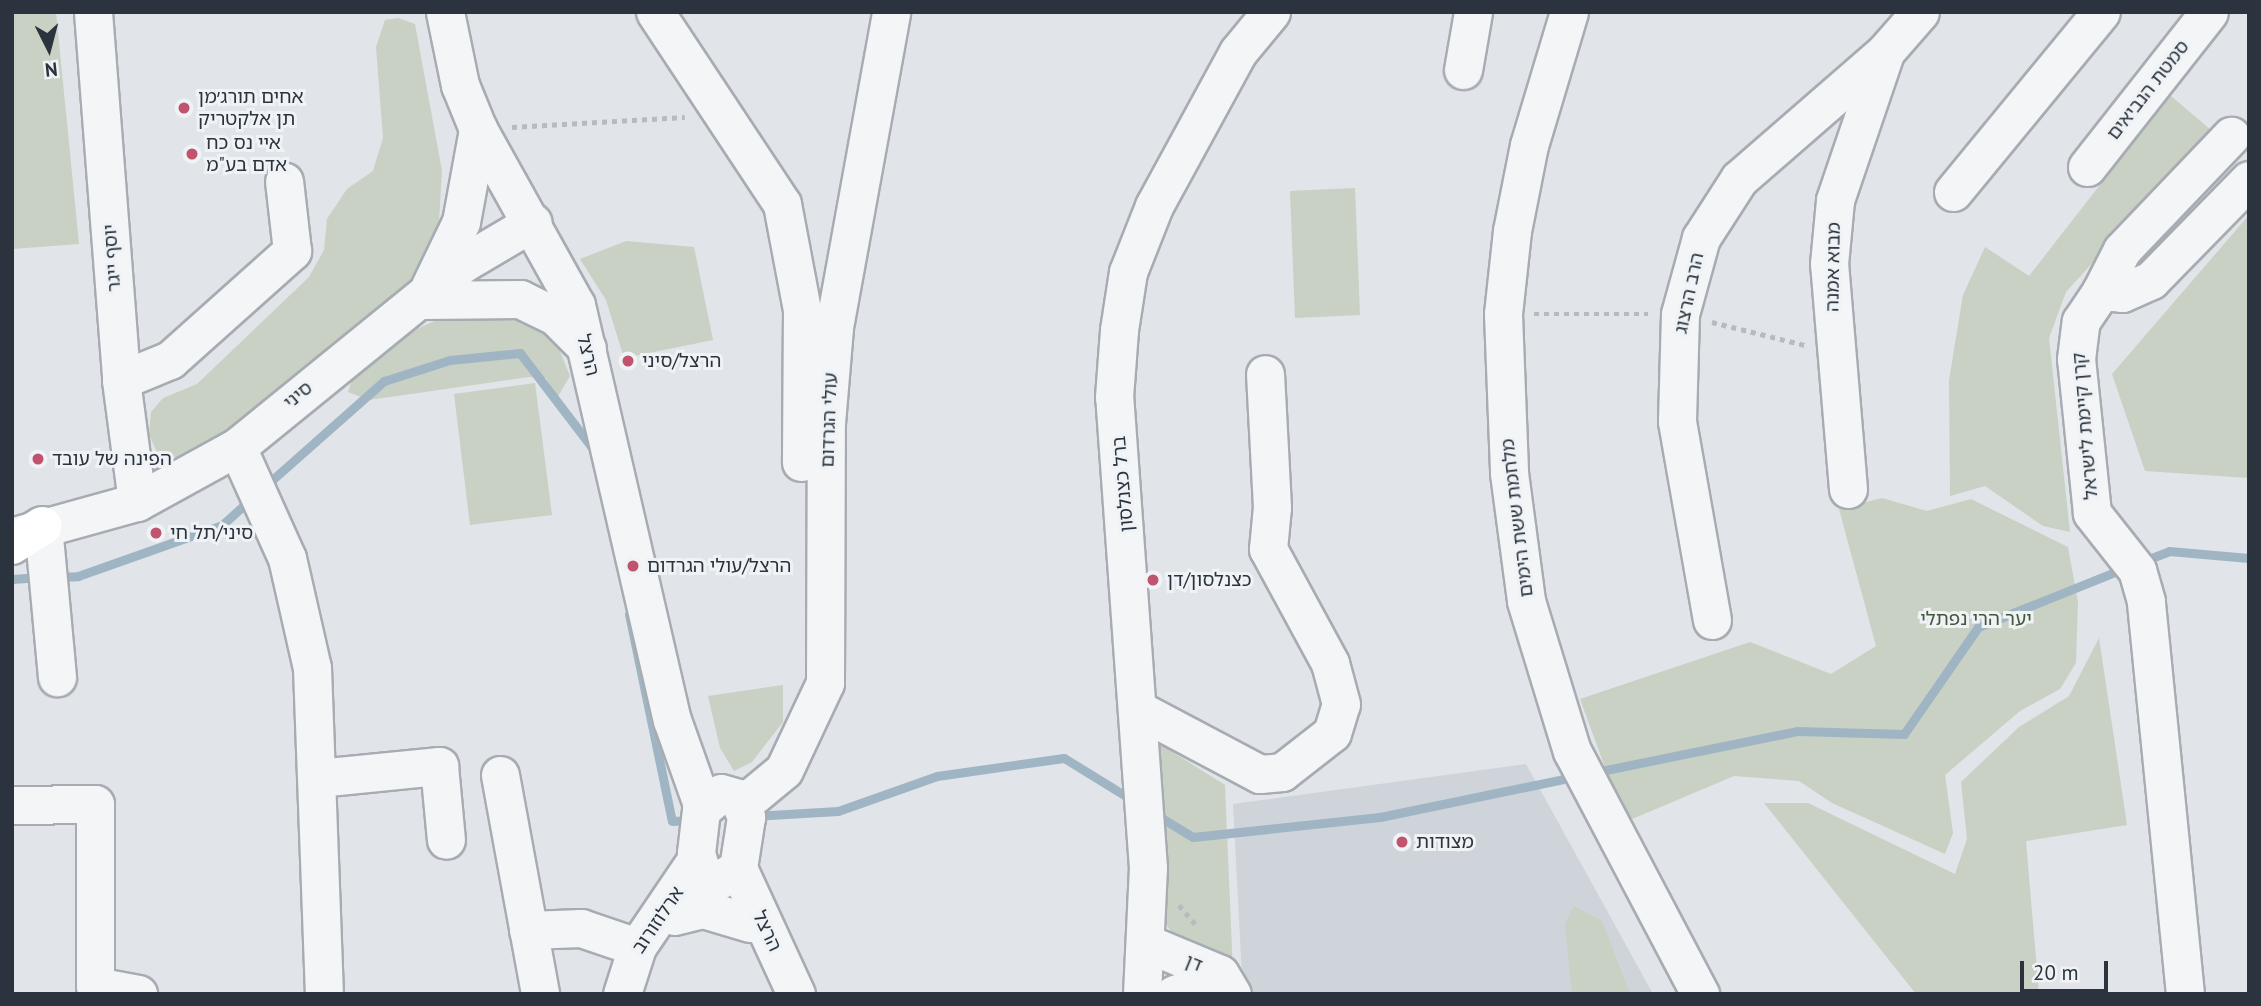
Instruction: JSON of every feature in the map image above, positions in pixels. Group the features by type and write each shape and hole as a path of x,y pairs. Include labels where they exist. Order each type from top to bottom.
{"street":[{"name":"יוסף ייגר","path":"93,12 121,380 137,502"},
{"name":"הרצל","path":"446,12 460,85 478,129 533,222 576,305 672,720 721,801"},
{"path":"655,12 662,31 728,115 782,204 796,260 801,606 807,635 825,659"},
{"name":"עולי הגרדום","path":"721,801 784,770 807,731 825,683 826,423 834,327 891,12"},
{"name":"ברל כצנלסון","path":"1142,994 1148,868 1114,397 1128,272 1192,132 1238,52 1271,12"},
{"path":"1463,70 1473,12"},
{"name":"מלחמת ששת הימים","path":"1569,12 1529,145 1512,231 1503,314 1510,486 1526,601 1572,751 1700,994"},
{"name":"הרב הרצוג","path":"1712,620 1677,421 1680,314 1700,238 1739,179 1885,52 1920,12"},
{"path":"1953,192 2101,12"},
{"name":"סמטת הנביאים","path":"2087,167 2208,12"},
{"name":"מבוא אמנה","path":"1848,489 1830,251 1835,200 1885,52"},
{"path":"478,129 461,222 424,300 520,299 555,316 587,348"},
{"name":"קרן קיימת לישראל","path":"2185,994 2146,601 2137,570 2092,513 2076,359 2081,321 2101,291 2122,250 2231,136"},
{"path":"2101,291 2122,293 2151,280 2249,180"},
{"path":"121,380 170,360 292,251 284,181"},
{"name":"סיני","path":"18,530 137,502 237,447 424,300 462,264 533,222"},
{"path":"1138,709 1260,774 1282,772 1332,733 1342,704 1330,663 1268,549 1272,508 1265,374"},
{"path":"237,447 287,558 312,668 324,994"},
{"path":"18,530 57,677"},
{"path":"318,778 439,766 446,840"},
{"path":"500,775 540,994"},
{"path":"716,872 721,801"},
{"path":"12,806 95,804 95,986 138,994"},
{"name":"הרצל","path":"716,872 796,994"},
{"name":"הרצל","path":"716,872 796,994"},
{"name":"ארלוזורוב","path":"624,988 674,916 716,872"},
{"name":"ארלוזורוב","path":"624,988 637,947 716,872"},
{"path":"674,916 703,909 750,923"},
{"path":"528,930 581,928 637,947"},
{"name":"דן","path":"1146,943 1220,974 1232,994"},
{"name":"דן","path":"1174,994 1204,984 1219,994"}],"path":[{"path":"478,129 728,115"},
{"path":"1148,868 1201,931"}],"shaded area":[{"name":"מצודות","path":"1526,764 1653,994 1255,994 1242,976 1233,804"}],"green space":[{"path":"12,12 56,12 79,244 12,249"},
{"path":"398,18 415,24 442,171 439,221 404,297 244,426 179,458 157,452 149,435 151,412 163,398 197,384 309,277 324,250 327,219 347,189 373,171 383,138 376,47 385,20"},
{"path":"2170,95 2212,131 2066,292 2049,338 2070,532 2043,526 1985,486 1950,496 1949,380 1963,295 1985,247 2029,276"},
{"path":"1355,188 1360,315 1295,318 1290,191"},
{"path":"2249,215 2249,478 2145,471 2112,374"},
{"path":"626,241 694,247 713,340 624,358 606,300 580,259"},
{"path":"480,314 529,320 555,339 570,376 557,398 546,378 529,377 369,400 348,392 352,380 412,331 444,317"},
{"path":"535,383 552,515 470,525 454,394"},
{"name":"יער הרי נפתלי","path":"1882,498 1927,511 1971,499 2068,547 2078,602 2076,663 2060,689 2020,711 1945,775 1953,833 1945,854 1832,803 1799,781 1734,776 1625,822 1580,699 1750,642 1831,674 1876,646 1839,509"},
{"path":"2099,638 2127,825 2026,841 2039,994 1916,994 1764,803 1808,803 1955,874 1967,839 1961,782 2019,727 2069,696"},
{"path":"783,685 783,722 752,762 734,771 720,748 708,696"},
{"path":"1155,741 1225,785 1233,974 1182,950 1165,922"},
{"path":"1574,906 1602,921 1630,994 1572,994 1565,924"}],"waterway":[{"path":"263,488 384,381 450,360 520,353 594,450"},
{"path":"55,577 78,576 222,525 250,500"},
{"path":"2141,562 2169,551 2249,558"},
{"path":"1591,773 1797,731 1904,734 1978,627 2125,568"},
{"path":"12,579 41,577"},
{"path":"629,614 672,821 692,820"},
{"path":"755,816 838,811 937,776 1064,758 1134,801"},
{"path":"1155,814 1193,837 1380,817 1578,776"}],"place":[{"name":"אחים תורג׳מן תן אלקטריק","path":"184,108"},
{"name":"איי נס כח אדם בע\"מ","path":"192,154"},
{"name":"הרצל/סיני","path":"628,361"},
{"name":"הפינה של עובד","path":"38,459"},
{"name":"סיני/תל חי","path":"156,533"},
{"name":"הרצל/עולי הגרדום","path":"633,566"},
{"name":"כצנלסון/דן","path":"1153,580"},
{"name":"מצודות","path":"1402,842"}]}
